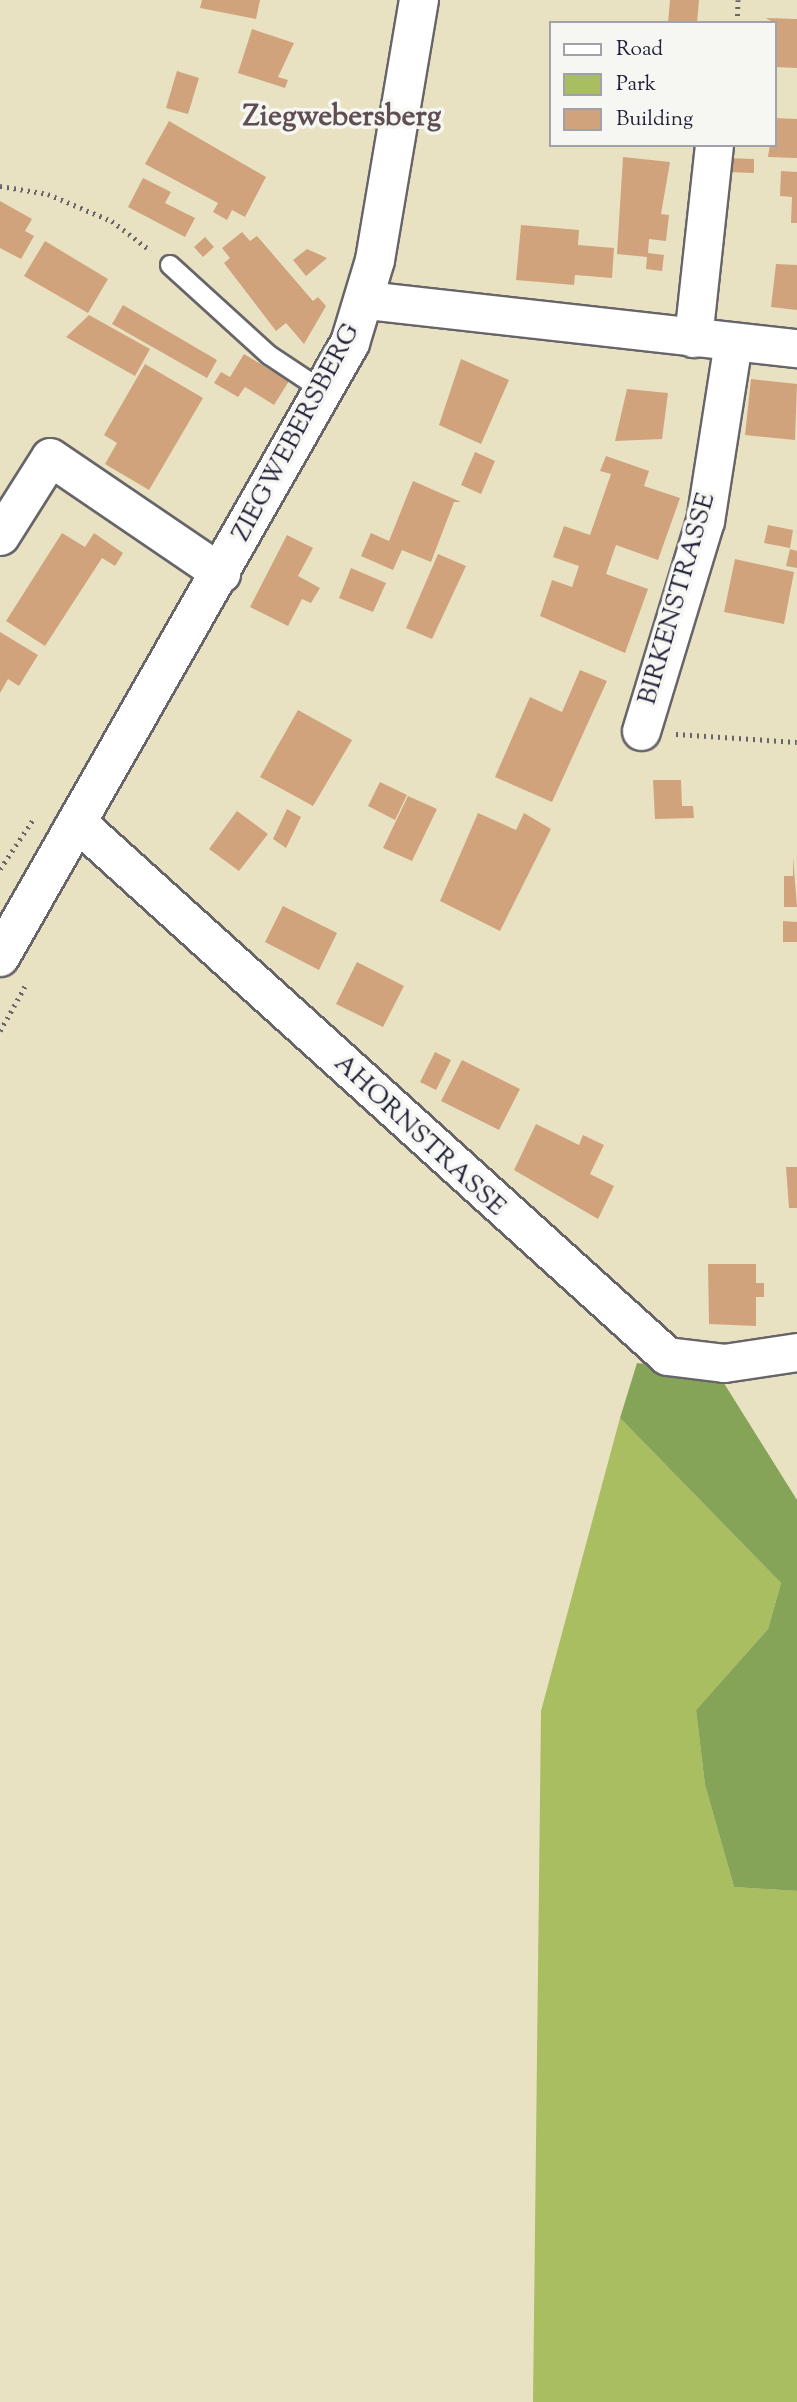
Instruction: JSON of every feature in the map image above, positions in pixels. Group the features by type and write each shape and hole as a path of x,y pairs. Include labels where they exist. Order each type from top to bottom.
{"main road":[{"name":"ZIEGWEBERSBERG","path":"0,957 325,392 366,300 419,0"}],"street":[{"path":"693,338 714,147"},
{"path":"366,300 733,343 797,348"},
{"name":"BIRKENSTRASSE","path":"641,731 705,521 733,343"},
{"name":"ZIEGWEBERSBERG","path":"0,536 50,457 221,573"},
{"name":"AHORNSTRASSE","path":"78,823 515,1225 667,1356 724,1363 797,1352"}],"lane":[{"path":"170,265 269,355 325,392"}],"path":[{"path":"737,21 738,0"},
{"path":"0,186 48,194 112,221 170,265"},
{"path":"641,731 797,742"}],"green space":[{"path":"637,1363 717,1372 797,1500 797,1891 734,1887 705,1785 696,1710 768,1629 781,1583 620,1418"},
{"path":"620,1418 781,1583 768,1629 696,1710 705,1785 734,1887 797,1891 797,2402 533,2402 541,1711"}],"building":[{"path":"202,0 260,0 256,19 200,8"},
{"path":"670,0 699,0 697,21 668,21"},
{"path":"766,18 797,19 797,68 776,67 776,21"},
{"path":"252,29 294,43 278,77 288,80 285,88 238,73"},
{"path":"177,71 199,78 188,114 166,108"},
{"path":"776,118 797,119 797,158 768,157 770,147 776,147"},
{"path":"169,121 266,177 245,217 232,210 227,220 213,212 218,203 145,164"},
{"path":"623,157 670,162 661,214 669,215 666,241 649,239 648,253 664,255 662,271 646,269 647,257 617,254"},
{"path":"727,158 754,159 754,173 727,172"},
{"path":"781,171 797,172 797,223 791,223 792,197 780,196"},
{"path":"143,178 171,192 165,203 195,218 185,237 128,207"},
{"path":"0,201 32,219 25,231 34,236 21,259 0,248"},
{"path":"521,225 579,230 578,245 614,248 612,278 575,275 574,285 516,280"},
{"path":"242,232 250,241 257,236 313,301 318,297 326,306 304,344 286,323 276,331 224,263 230,258 222,248"},
{"path":"205,237 214,247 203,257 194,247"},
{"path":"45,241 108,279 88,313 24,276"},
{"path":"307,249 327,258 306,276 293,260"},
{"path":"776,264 797,265 797,310 771,307"},
{"path":"123,305 217,360 207,378 112,324"},
{"path":"89,315 150,349 135,376 66,337"},
{"path":"244,354 289,381 274,405 245,387 238,397 214,383 221,372 230,377"},
{"path":"461,359 509,380 481,444 439,425"},
{"path":"145,364 203,398 149,490 105,464 117,443 104,435"},
{"path":"751,379 797,384 795,440 745,435"},
{"path":"627,389 668,393 662,439 615,441"},
{"path":"475,452 495,461 481,494 461,485"},
{"path":"606,456 649,471 644,486 680,498 658,560 616,545 606,574 648,589 625,653 540,616 552,580 572,587 579,566 553,557 564,526 590,535 611,474 600,471"},
{"path":"413,481 461,502 454,502 431,562 402,550 393,570 361,556 371,533 389,541"},
{"path":"768,525 793,530 790,548 764,543"},
{"path":"62,533 85,547 94,533 123,553 115,566 102,558 45,646 6,621"},
{"path":"287,535 313,548 298,576 320,588 311,603 302,599 288,626 250,607"},
{"path":"790,549 797,551 797,568 786,566"},
{"path":"438,554 466,566 432,639 406,628"},
{"path":"735,559 794,572 784,624 724,612"},
{"path":"351,568 386,583 373,612 339,598"},
{"path":"0,632 38,655 19,686 8,679 0,693"},
{"path":"580,670 607,681 552,802 495,777 530,697 562,712"},
{"path":"298,710 352,740 313,806 260,777"},
{"path":"653,780 681,780 682,806 693,806 694,818 655,819"},
{"path":"380,782 407,795 395,820 368,806"},
{"path":"408,796 437,809 412,861 383,848"},
{"path":"287,809 301,817 286,848 273,839"},
{"path":"237,811 268,834 239,871 209,849"},
{"path":"478,813 516,830 524,813 551,829 500,931 440,901"},
{"path":"793,857 797,907 784,907 784,876 793,876"},
{"path":"283,906 337,933 319,970 265,942"},
{"path":"783,921 797,922 797,942 783,942"},
{"path":"357,962 404,986 383,1027 336,1004"},
{"path":"435,1052 451,1060 436,1090 420,1082"},
{"path":"462,1060 520,1089 499,1130 441,1101"},
{"path":"536,1124 579,1145 583,1135 604,1145 590,1174 614,1186 598,1219 514,1170"},
{"path":"786,1167 797,1167 797,1208 789,1208"},
{"path":"708,1264 756,1264 756,1283 764,1283 764,1297 756,1297 756,1326 709,1324"}],"district":[{"name":"Ziegwebersberg","path":"342,118"}]}
